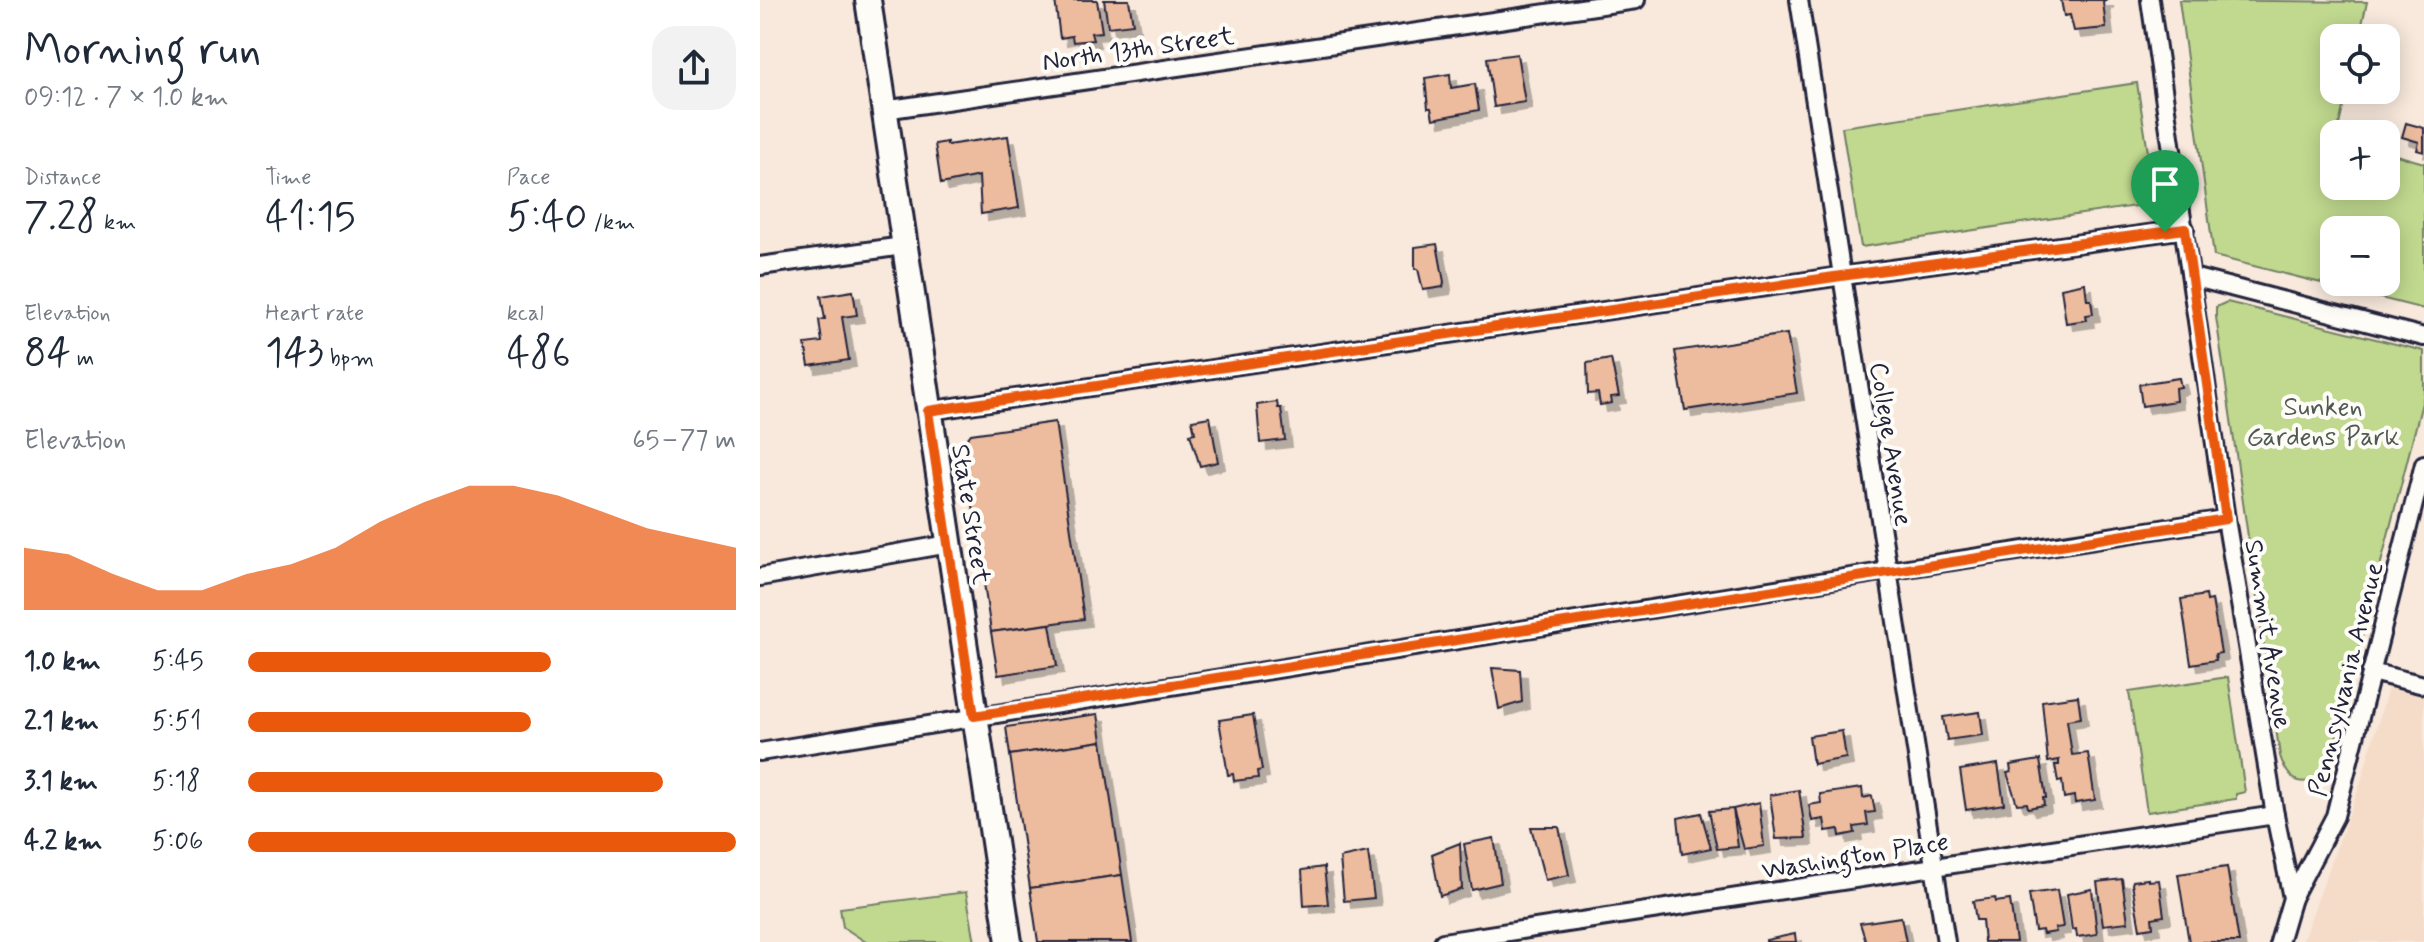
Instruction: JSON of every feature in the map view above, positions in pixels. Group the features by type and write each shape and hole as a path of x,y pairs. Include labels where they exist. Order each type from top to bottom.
{"main road":[{"name":"State Street","path":"868,0 1009,942"}],"street":[{"name":"North 13th Street","path":"884,110 1636,0"},
{"name":"College Avenue","path":"1799,0 1946,942"},
{"name":"Summit Avenue","path":"2150,0 2226,519 2275,815 2292,898 2279,942"},
{"path":"928,411 1841,276 2185,229"},
{"path":"760,266 903,246"},
{"path":"2192,277 2424,337"},
{"name":"Pennsylvania Avenue","path":"2292,898 2335,816 2424,464"},
{"path":"760,752 2226,519"},
{"path":"760,577 949,544"},
{"path":"2371,672 2424,685"},
{"name":"Washington Place","path":"1443,942 2275,815"}],"shaded area":[{"path":"2388,688 2424,697 2424,942 2302,942 2360,784"}],"green space":[{"path":"2179,0 2367,2 2362,24 2320,24 2320,104 2344,104 2340,120 2320,120 2320,200 2400,200 2400,156 2424,163 2424,309 2372,296 2400,296 2400,216 2320,216 2320,283 2214,256"},
{"path":"2137,83 2156,203 1861,247 1842,127"},
{"name":"Sunken Gardens Park","path":"2227,302 2424,351 2424,395 2327,773 2310,781 2298,781 2292,777 2280,756 2216,317 2216,307"},
{"path":"2228,677 2245,792 2236,794 2236,799 2147,812 2129,692"},
{"path":"966,892 975,942 866,942 843,927 840,908"}],"building":[{"path":"1055,0 1097,0 1102,32 1091,33 1093,40 1073,42 1072,36 1060,38"},
{"path":"1104,0 1129,0 1133,24 1108,27"},
{"path":"2061,0 2107,0 2103,2 2106,28 2074,31 2070,15 2064,16"},
{"path":"1517,54 1525,102 1494,107 1487,58"},
{"path":"1450,74 1451,88 1475,84 1479,110 1433,119 1431,108 1428,108 1425,78"},
{"path":"2406,123 2424,128 2424,152 2417,150 2419,142 2402,137"},
{"path":"1008,136 1019,208 981,214 979,176 941,184 935,144"},
{"path":"1437,244 1443,287 1423,290 1418,269 1415,269 1415,247"},
{"path":"2085,283 2093,314 2086,315 2087,320 2066,323 2061,288"},
{"path":"853,291 857,315 842,317 849,360 809,366 805,344 822,342 819,320 825,319 821,296"},
{"path":"1787,334 1797,393 1685,410 1675,351"},
{"path":"1611,359 1619,396 1611,397 1612,403 1600,405 1598,393 1588,394 1587,363"},
{"path":"2179,378 2181,387 2175,388 2176,401 2142,406 2139,384"},
{"path":"1277,402 1278,408 1281,408 1285,440 1260,443 1257,405"},
{"path":"1210,417 1218,462 1200,466 1190,434 1195,433 1192,420"},
{"path":"1055,422 1084,619 991,632 964,443 971,434"},
{"path":"2206,595 2207,601 2212,600 2221,653 2215,654 2216,660 2191,664 2181,599"},
{"path":"1050,624 1057,666 998,675 991,632"},
{"path":"1492,668 1520,670 1522,702 1499,709"},
{"path":"2078,696 2081,718 2067,720 2072,755 2088,753 2095,800 2075,803 2074,796 2064,798 2062,781 2058,782 2055,765 2059,765 2059,760 2048,762 2042,701"},
{"path":"1980,712 1983,735 1947,740 1943,717"},
{"path":"1098,714 1102,741 1010,755 1006,727"},
{"path":"1253,715 1262,770 1257,771 1258,778 1234,781 1233,774 1228,775 1219,720"},
{"path":"1842,731 1846,758 1813,764 1809,736"},
{"path":"1102,741 1122,875 1030,888 1010,755"},
{"path":"2040,760 2046,798 2043,798 2044,805 2028,808 2027,803 2017,804 2007,773 2011,772 2010,765"},
{"path":"1998,764 2004,804 1966,810 1960,770"},
{"path":"1862,788 1863,798 1872,796 1875,812 1866,813 1868,825 1854,827 1855,833 1840,836 1839,829 1826,831 1824,819 1812,821 1809,805 1821,803 1820,794"},
{"path":"1799,790 1806,838 1776,839 1770,795"},
{"path":"1759,803 1764,846 1744,849 1733,809"},
{"path":"1733,809 1738,847 1717,849 1709,811"},
{"path":"1701,813 1711,848 1682,854 1678,818"},
{"path":"1531,827 1559,827 1569,875 1545,880"},
{"path":"1494,838 1501,883 1472,890 1464,844"},
{"path":"1460,843 1462,889 1440,896 1432,854"},
{"path":"1368,852 1374,898 1344,901 1340,858"},
{"path":"1324,867 1328,904 1304,906 1302,870"},
{"path":"2227,867 2239,942 2189,942 2178,874"},
{"path":"1122,875 1132,942 1038,942 1030,888"},
{"path":"2122,879 2128,922 2103,925 2097,882"},
{"path":"2159,880 2164,916 2152,918 2153,927 2140,929 2132,884 2133,881"},
{"path":"2092,889 2097,934 2077,937 2076,929 2072,930 2067,894"},
{"path":"2057,890 2063,927 2055,928 2056,932 2043,934 2042,930 2035,931 2029,894"},
{"path":"1995,898 1996,902 2010,900 2016,942 1984,942 1982,920 1976,920 1973,901"},
{"path":"1901,917 1906,942 1866,942 1860,923"},
{"path":"1795,934 1796,942 1766,942 1766,940"}],"route":[{"path":"2185,229 2226,519 974,716 928,411 1841,276 2165,232 2185,229"}]}
